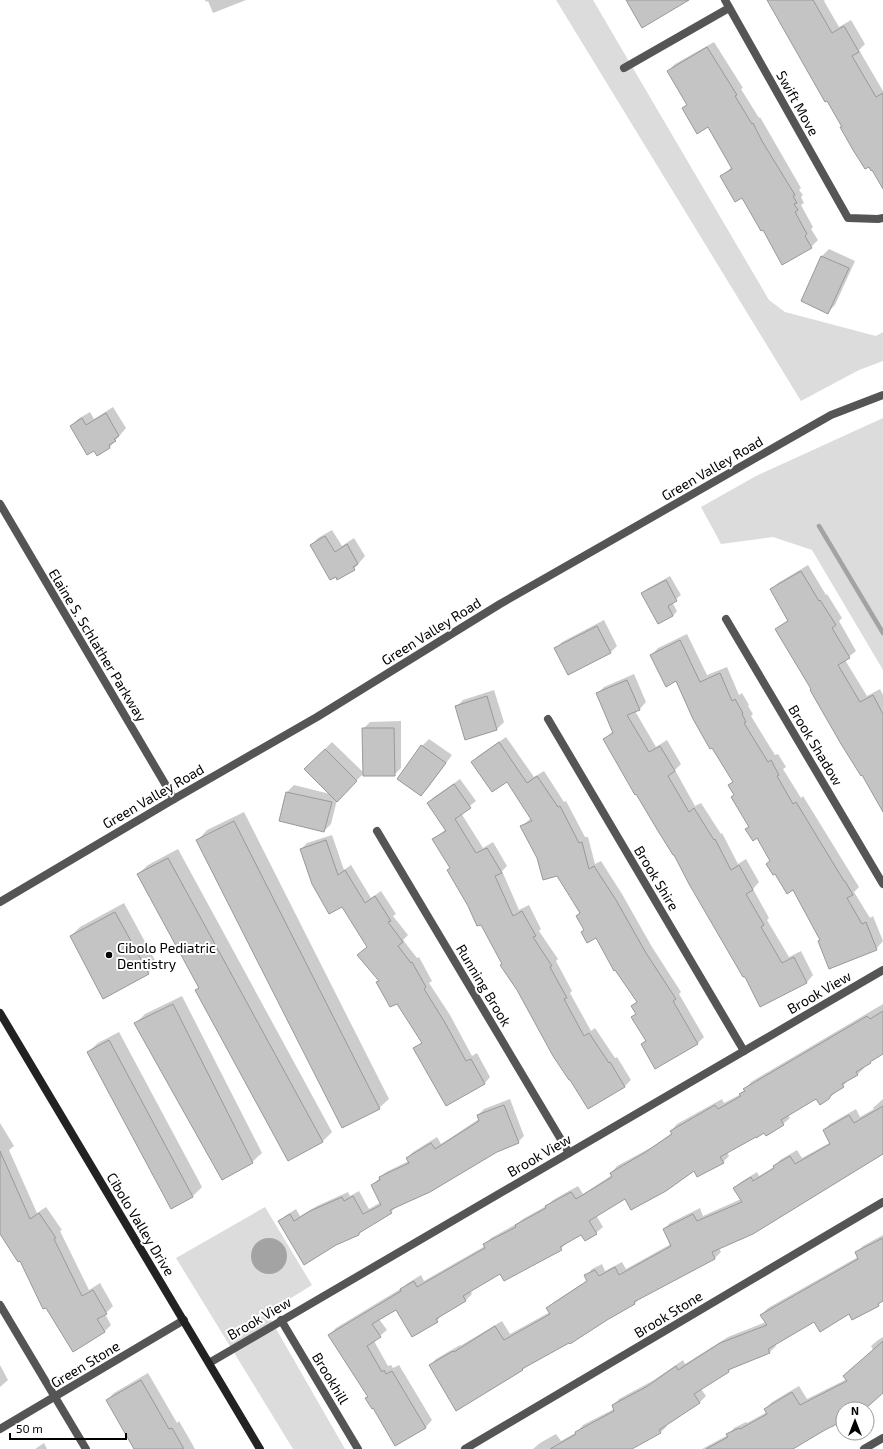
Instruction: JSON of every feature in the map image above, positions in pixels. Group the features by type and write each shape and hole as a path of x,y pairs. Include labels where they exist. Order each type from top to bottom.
{"main road":[{"name":"Cibolo Valley Drive","path":"0,1013 260,1449"}],"street":[{"name":"Swift Move","path":"725,0 848,218 883,218"},
{"path":"624,68 729,8"},
{"name":"Green Valley Road","path":"0,902 317,716 507,600 831,415 883,395"},
{"name":"Elaine S. Schlather Parkway","path":"0,504 174,799"},
{"name":"Brook Shadow","path":"726,619 883,884"},
{"name":"Brook Shire","path":"548,719 744,1051"},
{"name":"Running Brook","path":"377,831 569,1153"},
{"name":"Brook View","path":"209,1363 883,970"},
{"name":"Brook Stone","path":"465,1449 883,1202"},
{"path":"0,1305 86,1449"},
{"name":"Green Stone","path":"0,1429 184,1320"},
{"name":"Brookhill","path":"281,1320 358,1449"},
{"path":"864,1449 883,1438"}],"shaded area":[{"path":"556,0 593,0 769,300 785,312 876,336 883,332 883,361 859,370 801,401"},
{"path":"883,418 883,670 812,550 773,537 721,544 701,507 756,476"},
{"path":"265,1207 312,1285 267,1313 345,1449 293,1449 176,1258"},
{"path":"269,1238 282,1243 287,1256 282,1269 269,1274 256,1269 251,1256 256,1243"}],"building":[{"path":"626,0 689,0 642,28"},
{"path":"767,0 813,0 832,33 844,26 859,52 852,56 876,97 883,93 883,189 872,170 871,171 869,167 865,169 853,150 840,127 842,127 827,101 825,102"},
{"path":"707,47 737,95 735,96 752,124 753,123 762,141 795,195 793,196 797,203 794,204 798,210 795,212 807,234 805,236 812,248 782,265 763,230 761,231 742,198 735,202 720,176 732,169 708,127 697,134 682,108 687,105 667,71"},
{"path":"821,256 849,268 828,314 801,301"},
{"path":"106,413 119,436 114,439 116,441 109,445 110,448 97,456 94,451 87,455 70,426 82,418 86,425"},
{"path":"325,536 335,552 347,544 358,564 353,567 355,570 337,580 336,577 330,580 310,545"},
{"path":"801,571 819,601 820,600 836,625 832,628 850,658 838,665 860,702 873,695 883,714 883,812 862,775 861,776 841,744 810,690 811,689 775,629 788,621 770,589"},
{"path":"666,580 677,601 668,606 673,616 658,624 641,593"},
{"path":"597,626 611,653 568,675 554,648"},
{"path":"680,640 700,682 720,673 732,701 735,699 743,713 742,714 746,722 744,723 768,762 771,760 779,775 777,776 793,804 796,802 853,895 847,898 862,924 866,922 877,950 829,969 818,941 820,940 793,890 787,894 775,874 773,875 766,864 770,861 757,838 753,841 745,829 749,827 731,797 734,795 728,785 733,782 712,748 710,749 693,719 676,681 666,687 650,655"},
{"path":"627,680 640,710 627,715 649,752 660,746 675,771 668,776 689,812 694,808 714,840 715,839 731,870 739,865 753,890 746,894 764,925 761,927 782,963 794,957 807,983 760,1007 745,977 743,977 689,884 674,855 636,794 635,795 603,739 613,733 596,693"},
{"path":"487,696 497,730 465,740 455,706"},
{"path":"362,728 394,728 395,776 363,776"},
{"path":"499,742 527,783 537,776 558,807 560,806 579,843 582,842 589,869 594,866 616,900 646,953 676,999 673,1001 698,1044 655,1069 641,1044 646,1041 631,1017 636,1014 631,1006 637,1002 615,970 614,971 596,938 587,943 581,932 584,930 576,916 580,913 557,876 543,880 537,858 520,826 532,821 507,782 492,792 471,762"},
{"path":"421,745 446,763 421,796 397,779"},
{"path":"325,749 357,781 337,802 304,769"},
{"path":"454,784 471,808 455,819 476,853 487,848 502,873 495,876 513,916 522,911 536,936 533,937 552,966 550,967 567,998 564,999 584,1036 589,1033 609,1063 610,1062 625,1087 588,1109 553,1056 517,990 500,965 502,964 481,925 477,926 468,906 447,870 450,868 432,839 446,831 427,803"},
{"path":"286,792 332,802 324,832 279,821"},
{"path":"234,821 380,1109 342,1128 196,840"},
{"path":"326,840 338,875 345,870 365,903 375,896 391,921 388,922 403,942 398,946 411,963 412,962 426,987 424,989 466,1061 471,1059 485,1084 446,1106 413,1048 422,1043 397,1004 390,1007 376,982 379,981 357,955 367,947 342,907 329,914 312,884 300,849"},
{"path":"168,858 323,1142 288,1161 195,990 199,988 137,874"},
{"name":"Cibolo Pediatric Dentistry","path":"115,912 149,974 103,999 70,936"},
{"path":"173,1004 253,1163 222,1180 134,1023"},
{"path":"883,1011 883,1054 856,1072 858,1075 842,1084 844,1087 831,1095 829,1099 820,1105 816,1099 781,1120 784,1125 766,1136 764,1133 720,1157 724,1163 697,1177 694,1171 666,1191 631,1210 625,1199 589,1221 597,1234 585,1241 581,1235 560,1247 562,1250 504,1281 500,1274 463,1296 466,1301 436,1319 438,1322 412,1337 396,1310 372,1324 381,1337 367,1346 382,1372 384,1370 386,1374 392,1371 426,1428 395,1446 373,1408 372,1409 365,1398 368,1397 328,1335 401,1291 400,1289 414,1281 417,1287 485,1248 483,1244 516,1227 515,1225 546,1208 545,1206 571,1192 576,1199 612,1177 610,1173 672,1134 670,1131 715,1105 718,1109 741,1096 739,1094 745,1091 743,1089 867,1016 870,1019"},
{"path":"109,1040 193,1197 171,1209 87,1052"},
{"path":"504,1105 519,1143 497,1152 430,1192 390,1210 392,1213 359,1233 359,1235 336,1245 304,1265 278,1221 290,1214 294,1221 310,1211 342,1197 344,1201 353,1196 363,1214 381,1205 371,1185 380,1180 379,1177 409,1163 406,1158 431,1143 435,1149 479,1121 477,1115"},
{"path":"883,1106 883,1154 753,1234 712,1252 715,1259 634,1302 635,1304 570,1344 569,1343 522,1369 523,1370 456,1411 429,1365 453,1351 454,1352 495,1326 504,1340 550,1314 546,1308 587,1281 584,1275 595,1270 599,1276 615,1267 619,1275 671,1246 663,1229 693,1214 697,1221 742,1202 733,1188 751,1177 753,1181 774,1168 773,1166 790,1156 795,1164 830,1144 823,1130 849,1115 854,1123"},
{"path":"0,1151 30,1219 39,1213 56,1238 54,1239 82,1296 93,1290 107,1314 97,1319 105,1332 73,1352 46,1308 43,1309 20,1261 18,1262 0,1234"},
{"path":"883,1238 883,1301 878,1304 879,1306 852,1320 849,1314 820,1332 814,1322 768,1349 770,1353 728,1370 729,1372 694,1394 700,1403 659,1430 661,1433 632,1449 550,1449 576,1434 575,1432 614,1411 612,1405 646,1387 676,1366 678,1370 720,1343 767,1325 760,1315 858,1259 855,1252"},
{"path":"883,1341 883,1393 874,1401 835,1401 835,1425 793,1449 706,1449 728,1437 726,1434 739,1428 740,1429 767,1414 764,1409 792,1392 800,1405 847,1381 843,1376"},
{"path":"141,1380 169,1429 172,1428 184,1449 134,1449 106,1400"}],"waterway":[{"path":"819,526 883,633"}],"place":[{"name":"Cibolo Pediatric Dentistry","path":"109,955"}]}
